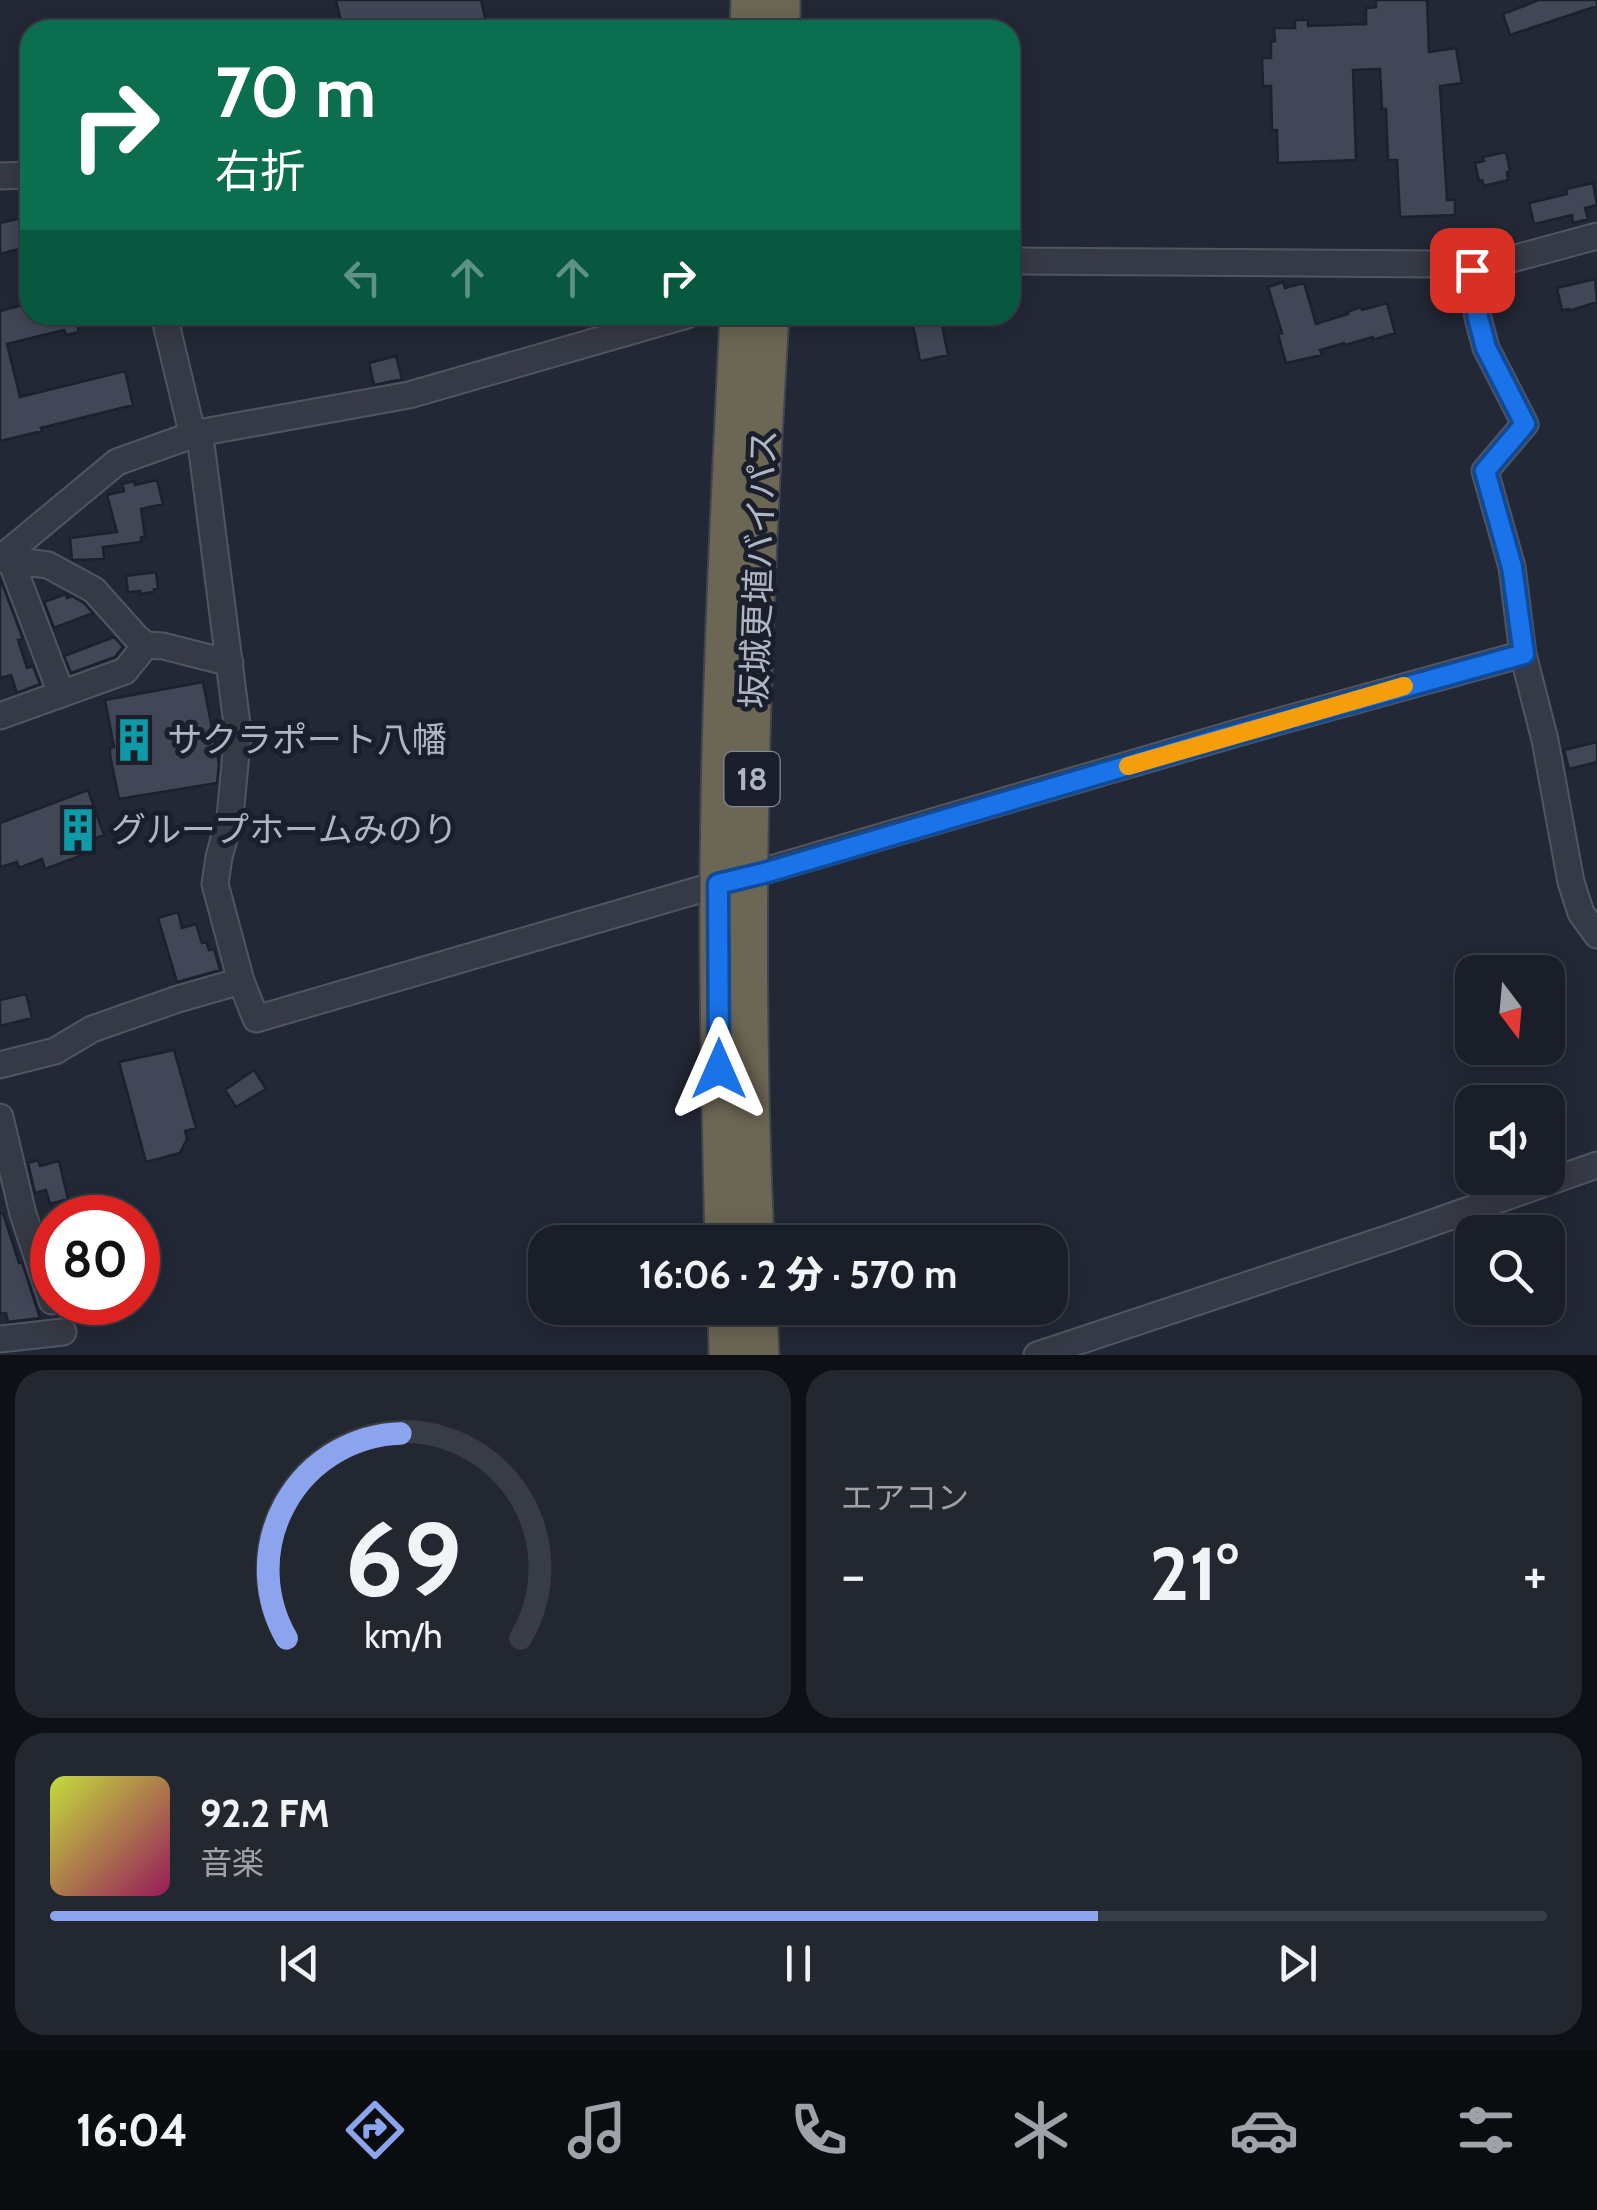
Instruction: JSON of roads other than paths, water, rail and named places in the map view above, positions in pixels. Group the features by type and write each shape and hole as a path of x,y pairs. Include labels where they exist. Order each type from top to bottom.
{"highway":[{"name":"坂城更埴バイパス","path":"737,325 728,506 734,880 755,1225"},
{"name":"坂城更埴バイパス","path":"723,1225 719,1106 753,678 771,325"},
{"path":"726,1325 727,1355"},
{"path":"760,1325 761,1355"}],"street":[{"path":"1020,261 1436,264 1472,270 1597,236"},
{"path":"1472,270 1486,348 1525,424 1485,471 1512,567 1524,654 1545,740 1571,882 1581,913 1597,935"},
{"path":"166,325 190,424 198,433 202,451 238,732 230,817 214,884 241,981 256,1018 1262,726 1524,654"},
{"path":"5,560 118,462 198,433 409,395 651,325"},
{"path":"5,560 48,565 94,590 146,645 230,663"},
{"path":"5,560 61,693"},
{"path":"0,716 126,671 146,645"},
{"path":"0,1065 55,1051 92,1029 241,981"},
{"path":"0,1117 30,1235"},
{"path":"1037,1355 1597,1165"},
{"path":"0,1339 68,1344"}],"place":[{"name":"サクラポート八幡","path":"134,740"},
{"name":"グループホームみのり","path":"78,830"}]}
